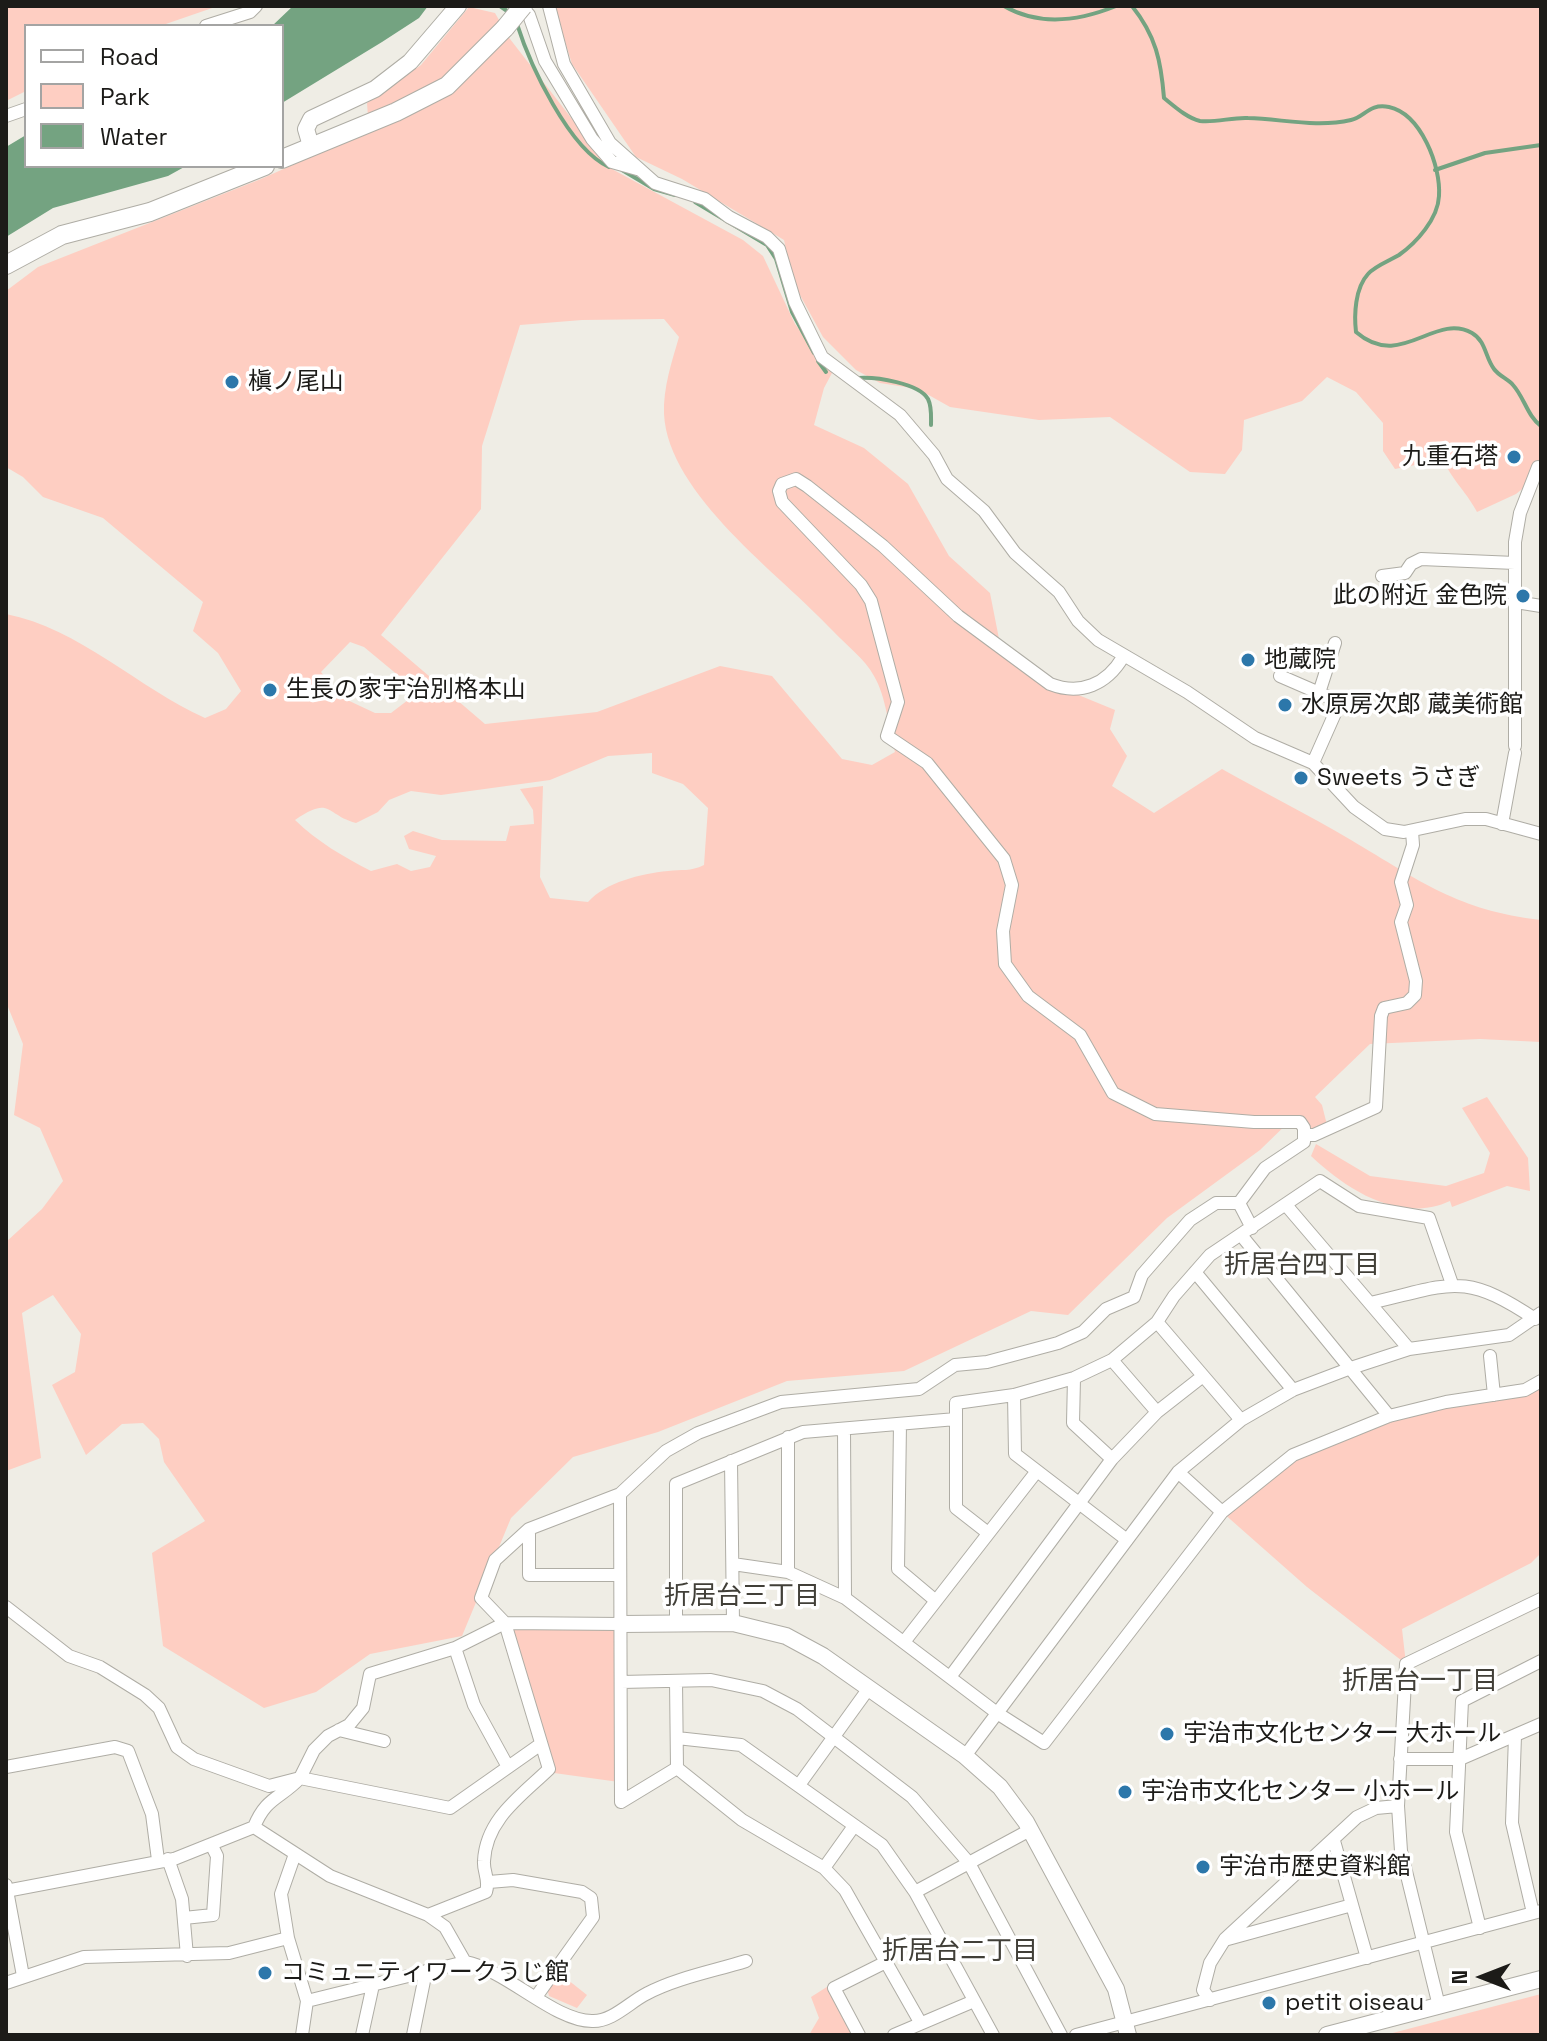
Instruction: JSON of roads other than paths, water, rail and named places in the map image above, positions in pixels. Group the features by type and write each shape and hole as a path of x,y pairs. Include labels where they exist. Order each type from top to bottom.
{"main road":[{"path":"284,158 396,112 447,86 505,28 522,6"},
{"path":"6,265 62,235 150,212 260,168"}],"street":[{"path":"212,24 250,12 256,6"},
{"path":"311,146 306,129 311,119 375,89 410,62 458,6"},
{"path":"522,6 529,15 545,61 592,139 612,162 638,170"},
{"path":"549,6 564,64 610,143 655,183 705,199 729,217 767,237 779,249 795,302 822,357 900,415 934,455 947,479 984,511 1015,553 1059,592 1078,621 1098,640 1187,692 1255,738 1313,763 1368,819 1385,829 1412,831 1465,819 1541,834"},
{"path":"1502,824 1515,750 1515,563 1520,513 1538,467"},
{"path":"1123,657 1114,673 1097,685 1062,688 1050,684 958,616 883,546 807,486 796,479 782,484 779,491 782,502 861,585 871,601 898,702 887,736 927,763 1004,859 1012,885 1001,951 1019,987 1080,1035 1091,1049 1106,1085 1141,1109 1254,1122 1300,1122 1306,1135 1304,1142 1265,1168 1239,1203"},
{"path":"1382,576 1405,573 1411,564 1421,559 1515,563"},
{"path":"1516,602 1538,605"},
{"path":"1319,693 1335,643"},
{"path":"1280,676 1340,702 1313,763"},
{"path":"1306,1135 1314,1135 1376,1107 1381,1016 1384,1008 1407,1003 1415,995 1416,981 1401,922 1407,905 1401,882 1413,845 1412,831"},
{"path":"988,1533 956,1508 956,1403 1014,1395 1074,1378 1112,1360 1157,1322 1210,1255 1320,1181 1359,1206 1429,1218 1452,1284"},
{"path":"428,1915 486,1892 489,1882 483,1862 493,1824 549,1769 505,1623 481,1598 495,1560 529,1529 620,1494 666,1451 698,1433 781,1402 919,1389 955,1365 987,1362 1083,1332 1106,1309 1134,1297 1142,1275 1204,1208 1216,1203 1239,1203"},
{"path":"1239,1203 1247,1232 1389,1416"},
{"path":"1286,1205 1409,1349"},
{"path":"1195,1272 1293,1390"},
{"path":"1370,1303 1452,1284 1486,1290 1538,1316"},
{"path":"965,1756 1178,1472 1241,1420 1293,1390 1351,1368 1409,1349 1488,1346 1538,1316"},
{"path":"1157,1322 1241,1420"},
{"path":"1488,1346 1494,1395"},
{"path":"1112,1360 1157,1412"},
{"path":"950,1677 1081,1505 1112,1459 1157,1412 1203,1376"},
{"path":"1074,1378 1073,1423 1112,1459"},
{"path":"733,1564 788,1572 845,1598 997,1713 1044,1743 1222,1512 1293,1455 1389,1416 1525,1390 1541,1381"},
{"path":"1014,1395 1015,1454 1127,1540"},
{"path":"676,1623 676,1484 788,1437 956,1419"},
{"path":"900,1424 898,1569 936,1601"},
{"path":"844,1429 845,1598"},
{"path":"788,1437 788,1572"},
{"path":"731,1461 733,1623"},
{"path":"904,1642 1037,1471"},
{"path":"1178,1472 1222,1512"},
{"path":"620,1494 621,1802 677,1768"},
{"path":"529,1529 529,1575 620,1575"},
{"path":"1439,2006 1401,1851 1398,1806 1406,1664 1541,1599"},
{"path":"6,1607 69,1656 100,1667 145,1695 159,1708 177,1747 194,1759 269,1786 300,1778 450,1808 541,1744"},
{"path":"23,1976 6,1889 163,1860 212,1846 254,1827 269,1799 287,1791 300,1778 314,1750 363,1708 370,1674 455,1648 505,1623 733,1623 786,1636 823,1656 965,1756 1000,1787 1030,1830 1116,1989 1126,2029"},
{"path":"455,1648 474,1705 508,1767"},
{"path":"1480,1928 1456,1832 1462,1701 1541,1661"},
{"path":"621,1682 711,1680 763,1691 797,1709 912,1797 969,1863 1061,2035"},
{"path":"676,1681 677,1768"},
{"path":"799,1785 869,1688"},
{"path":"1400,1759 1460,1759 1541,1724"},
{"path":"339,1730 384,1741"},
{"path":"1076,2035 1126,2029 1210,2000 1537,1912 1512,1823 1515,1736"},
{"path":"677,1738 741,1745 882,1845 915,1892 993,2035"},
{"path":"6,1767 115,1747 128,1751 152,1814 163,1860 182,1899 187,1956"},
{"path":"677,1768 742,1820 824,1868 845,1890 920,2022"},
{"path":"1210,2000 1203,1990 1210,1963 1225,1939 1357,1817 1376,1808 1398,1806"},
{"path":"824,1868 854,1826"},
{"path":"254,1827 330,1876 428,1915 445,1927 465,1962"},
{"path":"915,1892 1030,1830"},
{"path":"1334,1841 1367,1958"},
{"path":"184,1918 213,1915 217,1856 212,1846"},
{"path":"295,1854 281,1894 288,1938 307,2001 302,2035"},
{"path":"489,1882 513,1880 582,1892 591,1898 593,1917 536,1997"},
{"path":"1225,1939 1352,1905"},
{"path":"6,1983 84,1957 229,1953 288,1938"},
{"path":"307,2001 465,1962 486,1966 553,2008 592,2021 614,2014 648,1993 746,1961"},
{"path":"859,2035 834,1988 886,1962"},
{"path":"413,2035 426,1971"},
{"path":"1327,2035 1541,1979"},
{"path":"362,2035 373,1985"},
{"path":"894,2035 974,2001"}],"water":[{"path":"293,6 428,6 419,18 284,102 284,24 274,24"},
{"path":"24,136 24,168 182,168 168,176 53,208 6,237 6,147"}],"waterway":[{"path":"500,6 510,13"},
{"path":"1004,6 1031,17 1060,20 1116,6"},
{"path":"1132,6 1156,49 1164,98 1195,119 1248,118 1325,123 1351,120 1382,106 1400,112 1411,120 1427,143 1437,170 1438,205 1425,230 1412,244 1374,268 1364,280 1356,302 1356,332 1372,342 1388,346 1444,329 1472,333 1480,340 1494,369 1513,385 1541,426"},
{"path":"517,24 541,83 566,125 594,157 609,167"},
{"path":"1435,170 1485,153 1541,145"},
{"path":"622,170 654,189 675,195"},
{"path":"695,202 767,245 776,259 792,312 814,353"},
{"path":"818,361 826,372"},
{"path":"859,378 896,382 923,393 930,405 931,425"}],"place":[{"name":"槇ノ尾山","path":"232,382"},
{"name":"九重石塔","path":"1514,457"},
{"name":"此の附近 金色院","path":"1523,596"},
{"name":"地蔵院","path":"1248,660"},
{"name":"生長の家宇治別格本山","path":"270,690"},
{"name":"水原房次郎 蔵美術館","path":"1285,705"},
{"name":"Sweets うさぎ","path":"1301,778"},
{"name":"宇治市文化センター 大ホール","path":"1167,1734"},
{"name":"宇治市文化センター 小ホール","path":"1125,1792"},
{"name":"宇治市歴史資料館","path":"1203,1867"},
{"name":"コミュニティワークうじ館","path":"265,1973"},
{"name":"petit oiseau","path":"1269,2003"}],"district":[{"name":"折居台四丁目","path":"1302,1266"},
{"name":"折居台三丁目","path":"742,1597"},
{"name":"折居台一丁目","path":"1420,1682"},
{"name":"折居台二丁目","path":"960,1952"}]}
